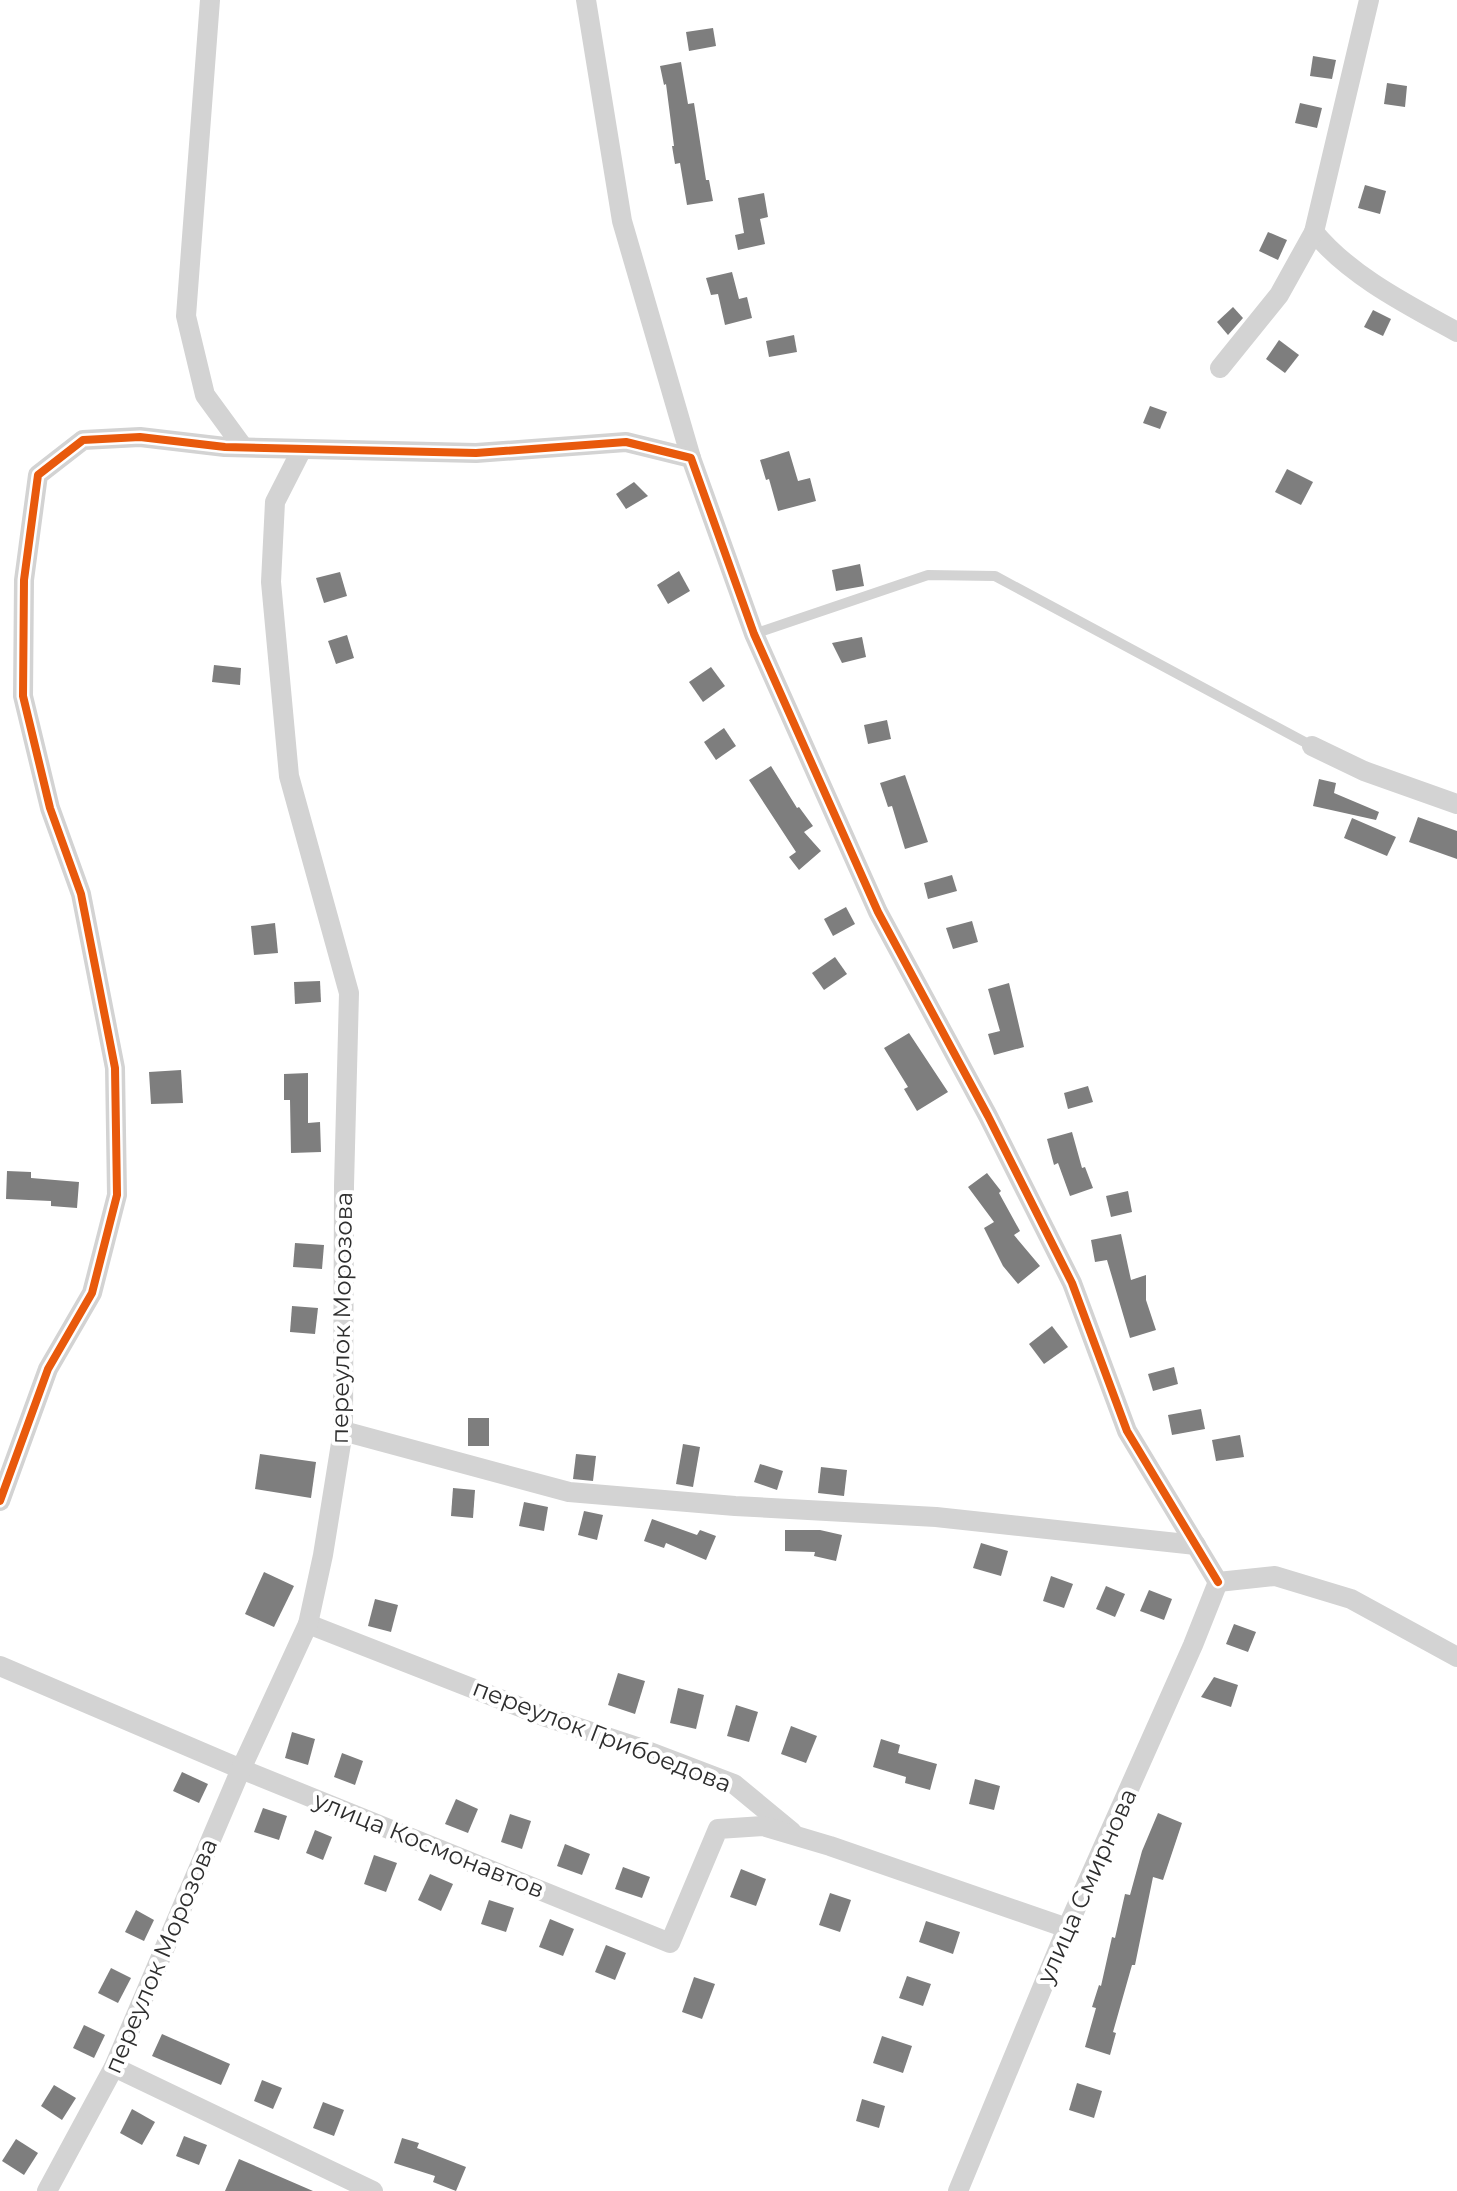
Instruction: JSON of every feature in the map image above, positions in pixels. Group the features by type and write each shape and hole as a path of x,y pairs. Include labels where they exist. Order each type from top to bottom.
{"street":[{"path":"210,0 186,316 205,395 243,447"},
{"path":"586,0 622,221 691,458 754,634 878,912 988,1116 1072,1283 1127,1431 1218,1582 1275,1576 1351,1599 1457,1657"},
{"path":"1220,368 1279,295 1314,232 1369,0"},
{"path":"1314,232 1329,251 1414,309 1457,332"},
{"path":"0,1501 48,1369 92,1293 117,1195 115,1068 81,894 50,808 23,696 24,580 38,475 83,440 140,437 243,447 476,453 626,442 691,458"},
{"name":"переулок Морозова","path":"47,2191 114,2067 241,1769 308,1624 323,1555 343,1431 349,993 289,776 271,582 275,502 302,449"},
{"path":"1312,746 1364,771 1457,804"},
{"path":"343,1431 569,1492 735,1506 936,1517 1196,1545"},
{"name":"улица Смирнова","path":"958,2191 1067,1928 1218,1582"},
{"name":"переулок Грибоедова","path":"308,1624 377,1654 734,1784 798,1837 1067,1928"},
{"name":"улица Космонавтов","path":"0,1666 241,1769 670,1943 718,1829 763,1826 798,1837"},
{"path":"114,2067 373,2191"}],"lane":[{"path":"754,634 928,575 995,576 1312,746"}],"building":[{"path":"713,28 716,46 689,51 686,32"},
{"path":"1313,56 1336,60 1332,79 1310,76"},
{"path":"681,62 688,104 694,103 706,180 709,180 713,201 687,205 680,163 675,164 666,84 660,66"},
{"path":"1387,83 1407,86 1405,107 1384,104"},
{"path":"1300,103 1322,108 1317,128 1295,123"},
{"path":"1365,185 1386,191 1380,214 1358,208"},
{"path":"764,193 768,217 760,219 765,244 738,250 735,235 744,233 738,198"},
{"path":"1268,232 1287,240 1278,260 1259,251"},
{"path":"732,272 739,299 747,297 752,318 725,325 718,294 711,295 706,278"},
{"path":"1233,307 1243,318 1228,335 1217,322"},
{"path":"1373,310 1391,319 1383,336 1364,327"},
{"path":"794,335 797,352 769,357 766,341"},
{"path":"1279,340 1299,355 1285,373 1266,359"},
{"path":"1150,406 1167,412 1160,429 1143,423"},
{"path":"789,451 798,481 810,478 816,501 778,511 760,460"},
{"path":"1287,469 1313,482 1301,505 1275,492"},
{"path":"634,482 648,496 626,509 616,494"},
{"path":"860,564 864,586 836,591 832,570"},
{"path":"679,571 690,591 668,604 657,585"},
{"path":"340,572 347,596 324,603 316,578"},
{"path":"347,635 354,658 336,664 328,641"},
{"path":"862,637 866,657 842,663 832,643"},
{"path":"214,665 241,668 240,685 212,682"},
{"path":"711,667 725,686 703,702 689,682"},
{"path":"887,720 891,739 868,744 864,725"},
{"path":"724,728 736,746 716,760 704,742"},
{"path":"771,766 797,808 813,826 804,832 821,851 799,870 789,857 796,852 749,780"},
{"path":"905,775 928,842 905,849 892,806 888,807 880,783"},
{"path":"1319,779 1336,783 1334,793 1379,812 1376,820 1313,806"},
{"path":"1418,817 1457,831 1457,859 1409,842"},
{"path":"1352,818 1396,837 1387,856 1344,838"},
{"path":"952,875 957,891 928,899 924,883"},
{"path":"846,907 855,924 833,936 824,919"},
{"path":"972,921 978,942 953,949 946,928"},
{"path":"275,923 278,953 254,955 251,926"},
{"path":"835,957 847,974 824,990 812,973"},
{"path":"320,981 321,1002 295,1004 294,982"},
{"path":"1009,983 1024,1047 994,1055 988,1034 1000,1031 988,989"},
{"path":"909,1033 948,1092 917,1111 904,1089 908,1087 884,1048"},
{"path":"181,1070 183,1103 151,1104 149,1072"},
{"path":"308,1073 308,1123 320,1122 321,1152 291,1153 290,1100 284,1100 284,1074"},
{"path":"1088,1086 1093,1102 1068,1109 1064,1093"},
{"path":"1072,1132 1082,1168 1085,1167 1093,1188 1070,1196 1058,1163 1054,1165 1047,1139"},
{"path":"7,1171 31,1172 31,1178 79,1182 77,1208 51,1206 51,1201 6,1199"},
{"path":"987,1173 1001,1191 999,1193 1020,1231 1014,1235 1040,1266 1018,1284 1003,1266 984,1228 994,1222 968,1187"},
{"path":"1128,1191 1132,1212 1111,1217 1106,1196"},
{"path":"1121,1234 1131,1280 1146,1275 1146,1300 1156,1330 1130,1338 1107,1260 1095,1262 1091,1240"},
{"path":"295,1243 324,1245 322,1269 293,1267"},
{"path":"292,1306 318,1308 315,1334 290,1332"},
{"path":"1052,1326 1068,1347 1044,1364 1029,1344"},
{"path":"1174,1367 1178,1384 1153,1391 1148,1374"},
{"path":"1201,1409 1205,1429 1172,1435 1168,1415"},
{"path":"468,1418 489,1418 489,1446 468,1446"},
{"path":"1240,1435 1244,1457 1216,1461 1212,1440"},
{"path":"683,1444 700,1447 693,1487 676,1484"},
{"path":"260,1454 316,1462 311,1498 255,1489"},
{"path":"576,1454 596,1456 593,1481 573,1479"},
{"path":"760,1464 783,1471 777,1490 754,1482"},
{"path":"821,1467 847,1470 844,1496 818,1493"},
{"path":"453,1488 475,1490 473,1518 451,1516"},
{"path":"524,1502 548,1507 544,1531 519,1526"},
{"path":"584,1511 603,1515 597,1540 578,1535"},
{"path":"652,1519 697,1535 700,1530 716,1536 706,1560 666,1543 664,1548 644,1541"},
{"path":"785,1530 820,1530 842,1535 836,1561 814,1556 815,1552 785,1551"},
{"path":"981,1543 1008,1551 1001,1576 973,1568"},
{"path":"264,1572 294,1586 274,1627 245,1614"},
{"path":"1051,1576 1073,1584 1064,1608 1043,1601"},
{"path":"1106,1586 1125,1594 1115,1617 1096,1609"},
{"path":"1149,1590 1172,1599 1164,1620 1140,1611"},
{"path":"375,1599 398,1605 391,1632 368,1626"},
{"path":"1234,1624 1256,1632 1248,1652 1226,1644"},
{"path":"618,1673 645,1681 635,1714 608,1705"},
{"path":"1214,1677 1238,1685 1231,1707 1201,1697"},
{"path":"678,1688 704,1695 696,1729 670,1723"},
{"path":"736,1705 758,1712 749,1742 727,1736"},
{"path":"791,1726 817,1736 806,1763 781,1754"},
{"path":"292,1732 315,1739 308,1765 285,1758"},
{"path":"881,1739 900,1745 898,1753 937,1764 930,1790 905,1783 906,1777 873,1767"},
{"path":"342,1753 363,1761 355,1785 334,1777"},
{"path":"182,1772 208,1784 199,1803 173,1791"},
{"path":"975,1779 1000,1786 994,1810 969,1804"},
{"path":"456,1799 478,1809 468,1833 445,1824"},
{"path":"263,1808 287,1816 279,1840 254,1832"},
{"path":"1158,1813 1182,1823 1163,1880 1153,1877 1135,1965 1132,1965 1113,2032 1116,2033 1110,2055 1085,2047 1096,2008 1092,2007 1101,1986 1125,1894 1130,1895 1142,1851"},
{"path":"510,1814 531,1821 522,1849 501,1842"},
{"path":"315,1830 332,1837 323,1860 306,1853"},
{"path":"565,1844 590,1854 582,1875 557,1866"},
{"path":"374,1855 397,1863 386,1892 364,1884"},
{"path":"623,1867 650,1877 642,1898 615,1889"},
{"path":"741,1869 766,1879 756,1906 730,1897"},
{"path":"430,1874 453,1884 441,1911 418,1900"},
{"path":"830,1893 851,1900 840,1932 819,1925"},
{"path":"489,1900 514,1908 506,1932 481,1924"},
{"path":"136,1910 154,1920 144,1941 125,1932"},
{"path":"550,1919 574,1929 563,1956 539,1947"},
{"path":"926,1921 960,1932 953,1954 919,1942"},
{"path":"606,1945 626,1953 615,1980 595,1972"},
{"path":"111,1968 131,1978 118,2003 98,1993"},
{"path":"907,1976 931,1984 923,2006 899,1998"},
{"path":"694,1977 715,1984 702,2019 682,2012"},
{"path":"84,2025 105,2035 94,2058 73,2048"},
{"path":"162,2034 230,2064 221,2085 152,2056"},
{"path":"882,2036 912,2046 903,2073 873,2063"},
{"path":"262,2080 282,2088 273,2109 254,2101"},
{"path":"1077,2083 1102,2091 1094,2118 1069,2110"},
{"path":"54,2085 76,2098 62,2120 41,2106"},
{"path":"862,2099 885,2106 879,2128 856,2121"},
{"path":"323,2102 344,2110 334,2136 313,2128"},
{"path":"132,2109 155,2122 142,2145 120,2133"},
{"path":"184,2136 207,2145 199,2165 176,2156"},
{"path":"402,2138 419,2143 417,2148 466,2167 456,2191 433,2182 435,2176 394,2163"},
{"path":"16,2139 38,2153 24,2175 2,2161"},
{"path":"239,2159 313,2191 225,2191"}],"cycle path":[{"path":"0,1501 48,1369 92,1293 117,1195 115,1068 81,894 50,808 23,696 24,580 38,475 83,440 140,437 225,447 476,453 626,442 691,458 754,634 878,912 988,1116 1072,1283 1127,1431 1218,1582"}]}
